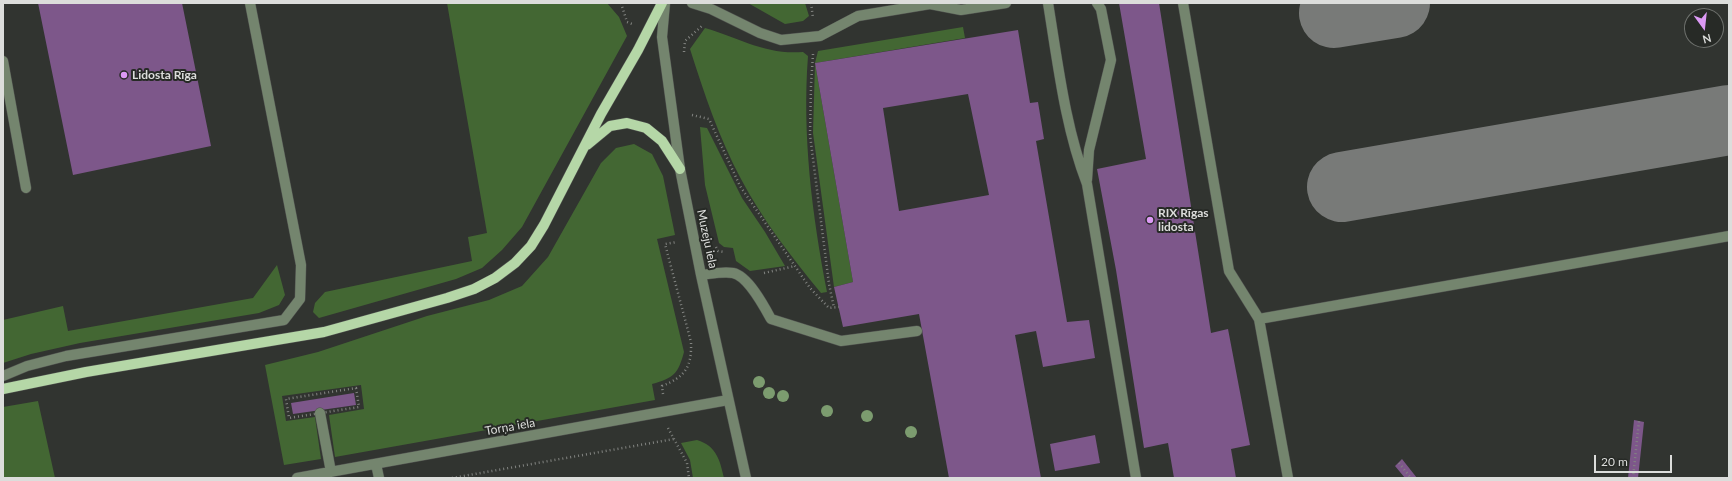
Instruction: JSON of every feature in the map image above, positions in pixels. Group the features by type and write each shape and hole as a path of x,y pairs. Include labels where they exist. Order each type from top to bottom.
{"main road":[{"path":"3,389 86,372 324,332 447,298 474,289 515,263 531,246 558,199 601,114 638,50 662,3"},
{"path":"584,148 610,126 627,123 646,128 662,141 680,169"}],"street":[{"path":"3,376 27,366 66,356 284,320 300,299 302,265 250,3"},
{"name":"Muzeju iela","path":"665,3 662,37 680,169 701,275 746,478"},
{"path":"692,3 711,8 760,34 781,40 820,36 858,16 930,4 961,10 1006,3"},
{"path":"1048,3 1069,124 1076,156 1087,184 1136,478"},
{"path":"1087,184 1089,150 1111,60 1102,9 1097,3"},
{"path":"1183,3 1229,271 1259,319 1288,478"},
{"path":"3,61 26,188"},
{"path":"1259,319 1729,236"},
{"path":"701,275 734,273 758,294 771,319 841,341 917,331"},
{"name":"Torņa iela","path":"297,478 728,400"},
{"path":"320,413 331,472"},
{"path":"376,464 379,478"}],"path":[{"path":"621,3 627,22"},
{"path":"811,3 812,22 805,26 810,38 813,54 810,84 810,135 829,284 834,308"},
{"path":"692,115 709,120 740,186 810,288 829,308 839,307"},
{"path":"1633,478 1639,421"},
{"path":"452,478 674,439 687,463 689,478"},
{"path":"1399,463 1411,478"}],"green space":[{"path":"447,3 607,3 619,17 627,36 522,227 502,250 482,268 456,279 319,318 313,312 315,303 325,292 472,261 468,237 487,233"},
{"path":"748,3 805,3 809,16 803,21 785,24"},
{"path":"963,27 965,38 815,63 818,51"},
{"path":"705,28 753,45 777,51 803,52 808,56 806,86 807,145 813,204 827,292 821,293 778,238 749,194 726,148 706,99 690,49"},
{"path":"815,63 853,282 834,287 813,133"},
{"path":"700,127 707,128 742,198 765,232 785,266 750,271 736,261 733,248 724,247 719,243 705,185"},
{"path":"634,144 652,154 663,176 675,235 657,239 684,352 680,365 674,374 665,380 652,384 655,400 335,457 329,415 364,409 361,385 282,396 286,421 315,417 321,459 284,465 265,365 318,352 427,316 489,300 522,286 548,257 601,163 616,148"},
{"path":"277,265 285,295 279,305 259,313 80,343 31,354 3,363 3,320 63,306 68,331 253,298"},
{"path":"38,401 55,478 3,478 3,407"},
{"path":"697,440 709,446 713,450 719,460 724,478 693,478 690,460 681,443"}],"building":[{"name":"Lidosta Rīga","path":"38,3 182,3 211,146 73,175"},
{"name":"RIX Rīgas lidosta","path":"1119,3 1159,3 1211,333 1228,329 1250,445 1231,449 1236,478 1174,478 1168,443 1144,448 1116,270 1097,169 1146,159"},
{"path":"1018,30 1030,103 1038,102 1044,139 1036,141 1067,322 1089,320 1095,358 1043,367 1036,331 1015,335 1041,478 949,478 919,314 843,327 834,287 853,282 815,63","holes":["968,94 989,195 899,211 883,108"]},
{"path":"354,393 356,405 293,414 291,403"},
{"path":"1634,420 1644,422 1638,478 1628,478"},
{"path":"1095,435 1100,463 1055,471 1050,444"},
{"path":"1402,459 1417,478 1405,478 1395,466"}],"taxiway":[{"path":"1334,13 1395,3"},
{"path":"1342,187 1729,120"}],"place":[{"name":"Lidosta Rīga","path":"124,75"},
{"name":"RIX Rīgas lidosta","path":"1150,220"}]}
